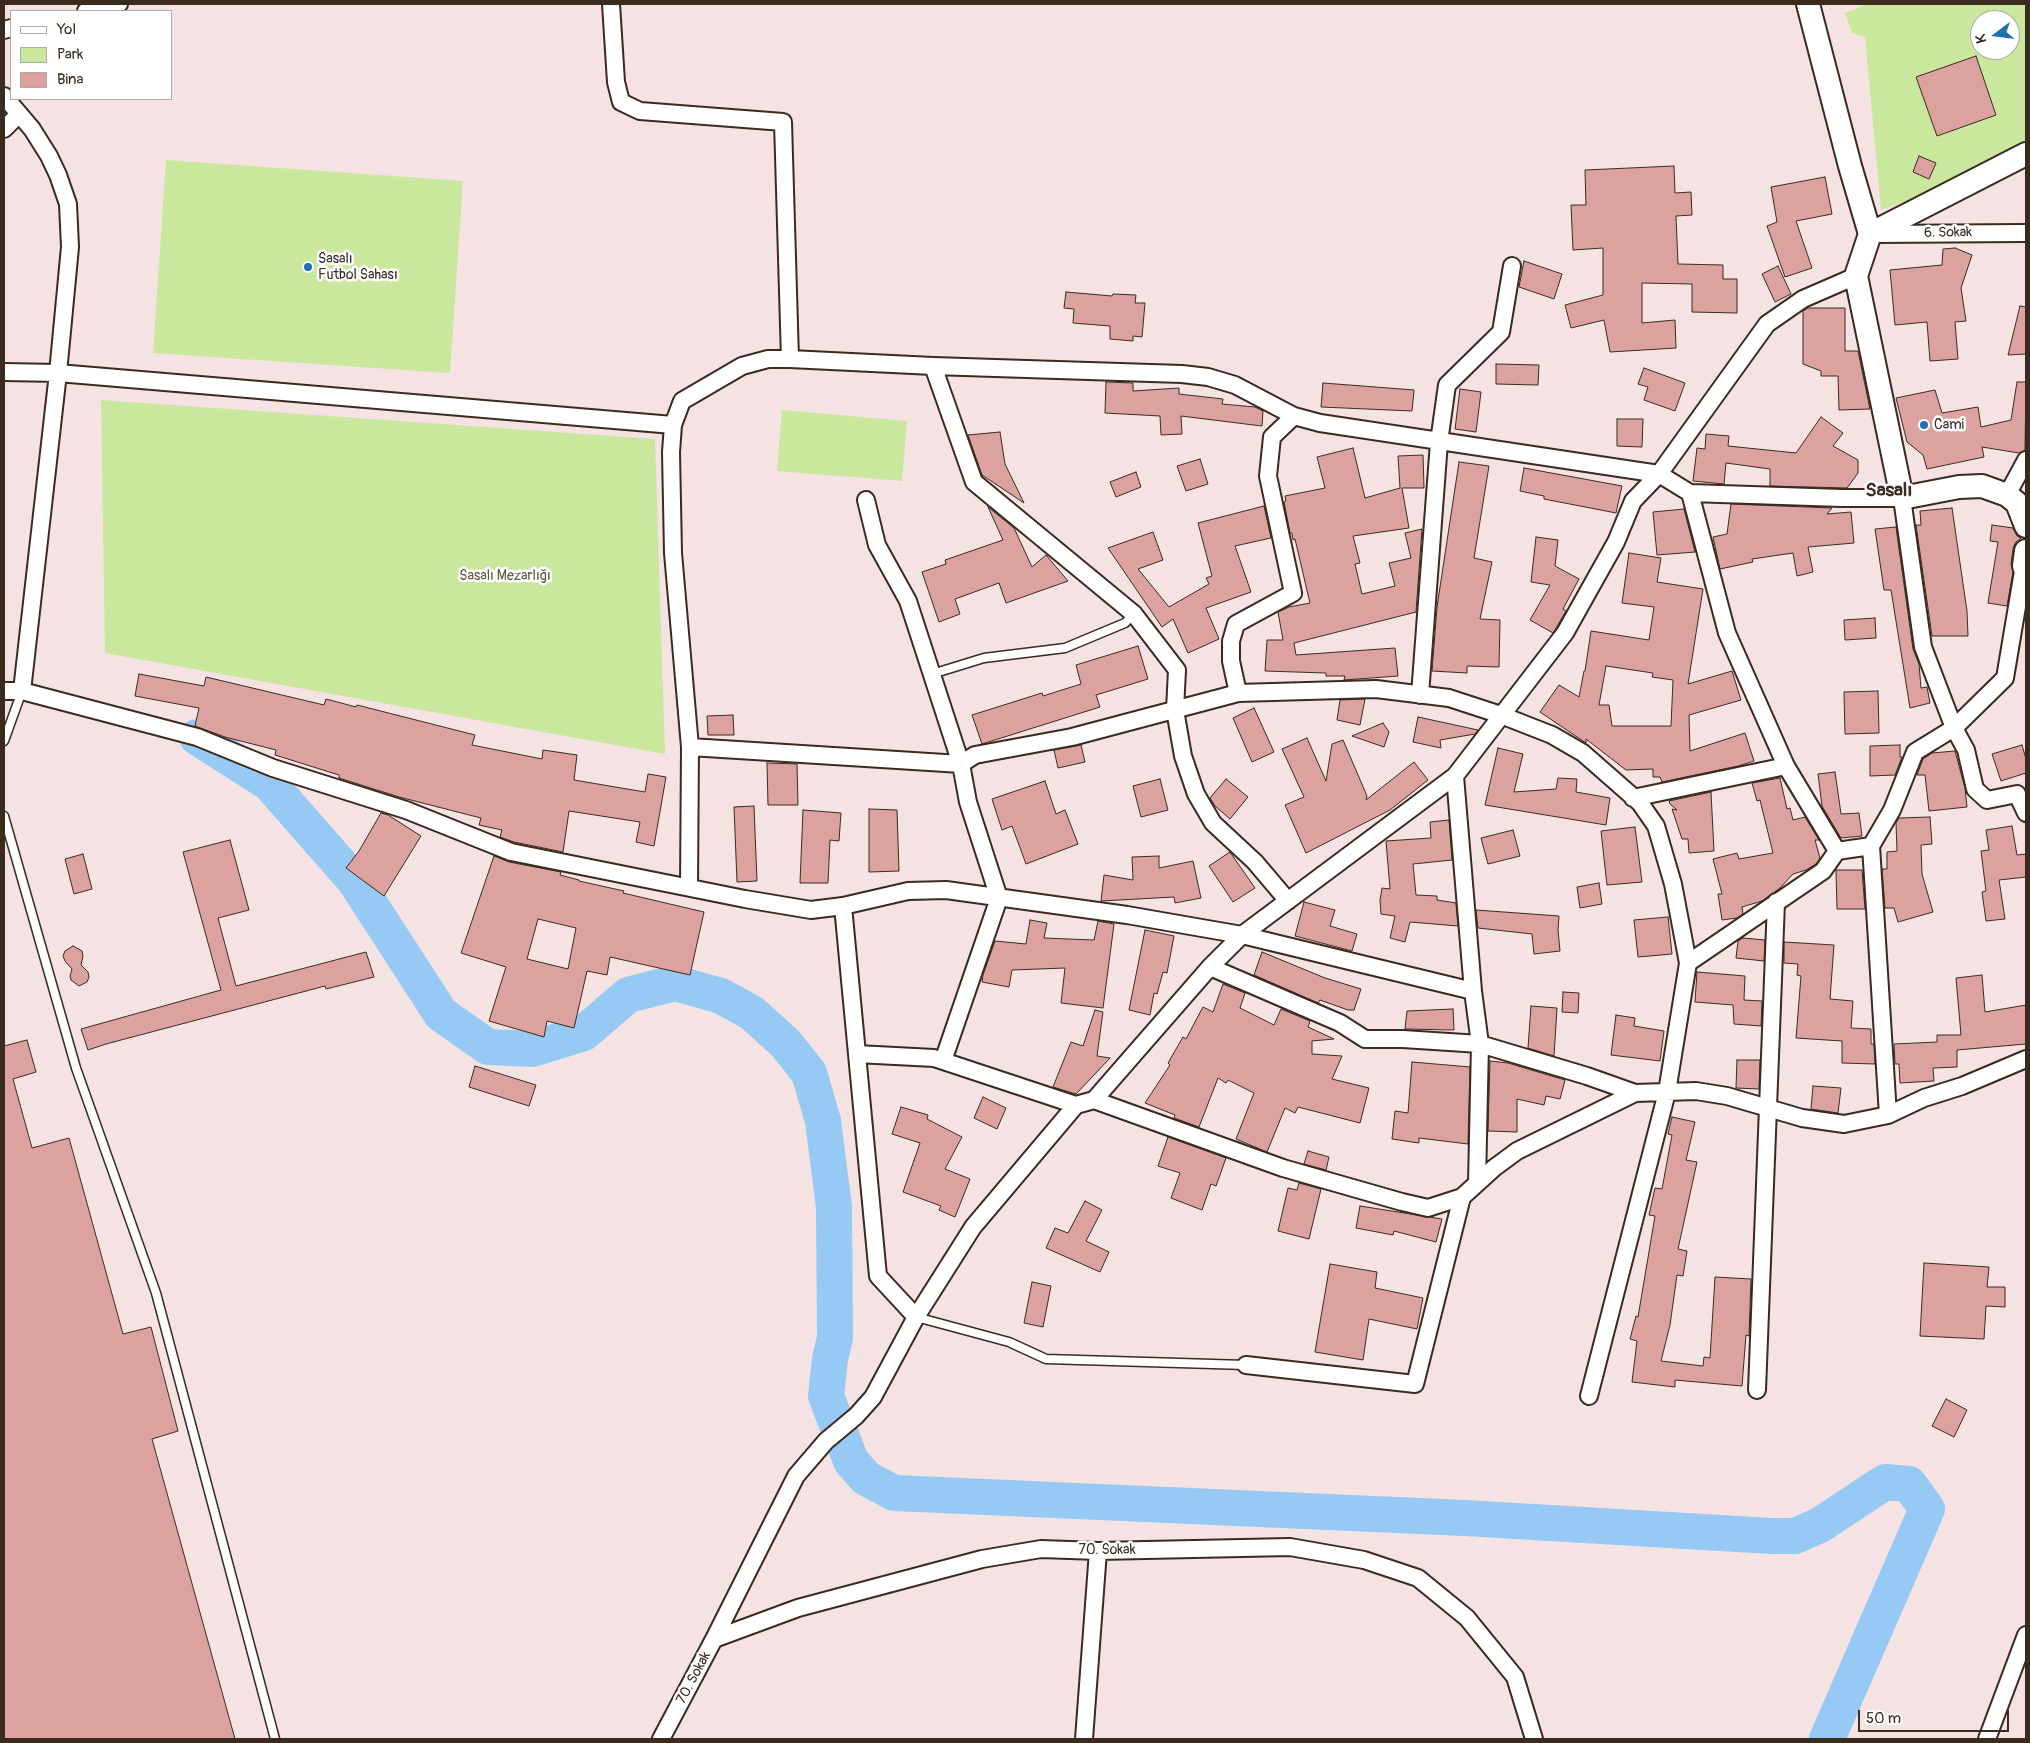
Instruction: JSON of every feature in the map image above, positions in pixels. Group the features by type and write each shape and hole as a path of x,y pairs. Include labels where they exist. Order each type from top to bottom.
{"street":[{"path":"91,10 119,4"},
{"path":"611,4 616,82 621,102 640,111 784,122 790,359"},
{"path":"1810,4 1850,166 1870,234 1856,276 1902,498 1923,647 1954,728 1966,750 1975,789 1987,800 2017,794 2026,813"},
{"path":"4,96 32,129 58,175 68,204 70,247 58,373 22,691"},
{"path":"4,128 19,114"},
{"path":"1870,234 2026,154"},
{"name":"6. Sokak","path":"1870,234 2026,232"},
{"path":"1420,695 1439,442 1447,385 1501,332 1512,266"},
{"path":"857,1054 934,1058 1076,1105 1094,1100 1210,967 1242,935 1455,776 1565,633 1616,542 1632,501 1659,474 1767,324 1803,299 1856,276"},
{"path":"689,887 690,747 673,554 671,452 673,425 682,401 715,380 742,366 768,359 790,359 933,366 1182,374 1208,377 1235,385 1294,416 1320,423 1659,474 1690,493 1902,498 1959,487 1982,486 2007,496 2016,503 2026,526"},
{"path":"933,366 974,482 1134,614 1177,670 1175,710 1183,756 1196,794 1213,823 1255,862 1288,901"},
{"path":"4,372 58,373 673,425"},
{"path":"1238,693 1231,661 1231,641 1236,624 1292,593 1268,476 1272,436 1294,416"},
{"path":"2007,496 2026,460"},
{"path":"1690,493 1726,632 1786,766 1837,852"},
{"path":"866,500 877,545 908,601 961,764 968,802 999,898 943,1061"},
{"path":"1888,1115 1871,846 1892,810 1915,752 1954,728 2005,678 2025,565"},
{"path":"690,747 961,764 975,755 1072,737 1238,693 1376,689 1449,698 1502,715 1552,735 1583,753 1640,803 1656,826 1674,884 1688,964 1667,1092 1589,1396"},
{"path":"4,691 22,691 197,737 272,768 406,810 511,852 745,899 811,910 843,906 908,891 946,890 1127,915 1242,935 1473,991"},
{"path":"1633,798 1786,766"},
{"path":"1455,776 1473,991 1480,1044 1477,1183"},
{"path":"1688,964 1776,902 1823,872 1837,852 1871,846"},
{"path":"1757,1390 1776,902"},
{"path":"843,906 878,1276 916,1317"},
{"path":"1210,967 1331,1019 1365,1039 1403,1039 1480,1044 1587,1076 1635,1094"},
{"path":"1094,1100 1283,1168 1428,1208 1462,1197 1517,1151 1635,1094 1696,1091 1727,1096 1802,1118 1844,1124 1888,1115 1924,1098 1962,1086 2026,1059"},
{"path":"714,1639 796,1476 826,1441 856,1416 873,1398 916,1317 973,1227 1076,1105"},
{"path":"1246,1365 1415,1384 1462,1197"},
{"name":"70. Sokak","path":"661,1739 714,1639 798,1608 982,1559 1042,1549 1290,1547 1364,1560 1418,1578 1467,1618 1516,1677 1534,1739"},
{"path":"1084,1739 1098,1550"},
{"path":"1987,1739 2026,1636"}],"lane":[{"path":"932,674 984,658 1065,648 1125,623 1134,614"},
{"path":"4,741 22,691"},
{"path":"4,816 76,1068 156,1293 276,1739"},
{"path":"916,1317 1009,1342 1046,1359 1246,1365"}],"green space":[{"path":"1868,4 2026,4 2026,144 1923,195 1881,210 1865,37 1852,33 1845,13"},
{"name":"Sasalı Futbol Sahası","path":"166,160 463,181 450,373 153,353"},
{"name":"Sasalı Mezarlığı","path":"101,400 655,439 665,754 105,653"},
{"path":"782,410 907,421 902,481 777,471"}],"building":[{"path":"1970,58 1970,60 1977,60 1996,115 1937,136 1916,77"},
{"path":"1919,156 1936,163 1929,179 1913,172"},
{"path":"1674,166 1675,193 1691,192 1692,215 1676,216 1678,264 1723,265 1723,279 1737,279 1737,313 1692,312 1692,284 1642,283 1642,323 1675,320 1676,348 1610,352 1604,320 1571,328 1565,305 1603,295 1603,248 1573,250 1571,205 1586,205 1585,170"},
{"path":"1825,177 1832,214 1796,221 1812,268 1785,277 1767,226 1777,222 1771,187"},
{"path":"1955,248 1972,255 1961,288 1966,321 1955,322 1958,359 1930,361 1927,322 1895,325 1890,270 1942,265 1943,249"},
{"path":"1524,261 1562,274 1554,299 1519,287"},
{"path":"1778,266 1791,294 1775,302 1762,274"},
{"path":"1066,292 1112,296 1113,294 1136,295 1135,303 1145,303 1142,337 1133,336 1133,341 1110,339 1110,326 1073,323 1074,309 1064,308"},
{"path":"2020,306 2026,307 2026,354 2008,355"},
{"path":"1808,308 1845,308 1845,351 1858,351 1870,409 1839,410 1838,376 1821,376 1821,371 1803,364 1803,311"},
{"path":"1496,364 1539,365 1538,385 1496,384"},
{"path":"1644,368 1685,383 1675,411 1644,400 1648,387 1638,384"},
{"path":"1106,382 1133,383 1133,391 1179,388 1179,394 1223,399 1222,404 1255,407 1263,411 1262,426 1181,416 1182,434 1161,435 1160,416 1105,413"},
{"path":"2017,382 2026,382 2025,450 2019,453 1982,447 1984,457 1927,469 1923,455 1907,442 1896,398 1935,390 1942,413 1978,407 1981,427 2011,420"},
{"path":"1323,383 1414,390 1412,411 1321,407"},
{"path":"1460,389 1481,392 1476,432 1455,429"},
{"path":"1821,417 1843,433 1833,446 1858,460 1858,473 1847,488 1770,486 1770,469 1726,463 1724,484 1693,481 1697,448 1705,449 1706,434 1729,436 1728,446 1796,453"},
{"path":"1617,419 1643,419 1642,447 1617,446"},
{"path":"1000,432 1005,464 1024,503 982,475 968,435"},
{"path":"1353,448 1365,498 1400,488 1398,456 1423,455 1424,488 1402,488 1409,528 1353,536 1360,563 1355,564 1362,594 1395,586 1389,563 1411,558 1405,533 1422,529 1416,612 1294,643 1296,655 1395,648 1398,676 1344,680 1345,676 1326,676 1326,673 1265,671 1267,640 1283,640 1278,612 1289,607 1310,603 1295,539 1293,540 1292,533 1290,533 1284,502 1286,501 1285,496 1325,488 1317,457"},
{"path":"1200,459 1208,484 1186,491 1177,466"},
{"path":"1459,462 1489,466 1474,558 1492,562 1480,619 1500,620 1499,667 1467,666 1467,673 1432,671 1437,607"},
{"path":"1524,468 1622,486 1616,513 1544,499 1544,496 1520,491"},
{"path":"1136,472 1141,487 1116,497 1110,482"},
{"path":"1731,504 1832,508 1827,514 1851,512 1854,543 1808,547 1813,572 1797,576 1793,553 1752,559 1753,562 1720,569 1713,537 1727,534"},
{"path":"1264,506 1271,538 1235,546 1251,592 1206,608 1219,639 1188,653 1173,619 1162,627 1108,548 1153,532 1163,560 1138,569 1169,607 1209,584 1206,578 1212,576 1198,523"},
{"path":"988,507 1014,528 1032,567 1046,555 1068,581 1006,603 999,583 955,599 960,614 939,622 922,572 946,564 945,560 1003,540"},
{"path":"1952,508 1967,611 1968,636 1932,636 1916,525 1921,525 1920,511"},
{"path":"1684,509 1695,552 1657,555 1653,512"},
{"path":"1992,525 2013,528 2017,536 2021,538 2015,543 2013,549 2011,564 2013,572 2007,606 1988,603 1998,542 1990,541"},
{"path":"1896,527 1913,649 1919,664 1921,688 1927,687 1930,703 1910,708 1891,590 1884,590 1875,529"},
{"path":"1536,537 1558,540 1555,566 1579,579 1563,609 1566,611 1553,633 1530,620 1550,585 1531,582"},
{"path":"1629,553 1661,558 1657,582 1703,589 1688,684 1732,671 1741,700 1689,715 1690,751 1745,733 1754,761 1662,782 1660,777 1653,777 1653,769 1626,770 1586,739 1586,743 1540,712 1559,685 1579,697 1591,631 1649,640 1654,607 1622,603","holes":["1606,666 1653,673 1652,677 1673,680 1671,726 1612,726 1609,705 1599,705"]},
{"path":"1875,618 1876,638 1845,640 1844,620"},
{"path":"1138,646 1148,679 1096,695 1100,707 982,744 972,715 1042,693 1043,696 1081,684 1076,665"},
{"path":"139,674 204,686 206,677 324,705 326,699 356,707 357,705 475,735 472,745 542,759 543,750 577,755 574,780 645,792 648,774 666,777 654,846 636,842 640,822 569,811 563,852 514,842 500,837 502,830 479,825 481,818 399,797 339,778 339,775 275,755 276,750 225,737 195,726 199,708 135,696"},
{"path":"1878,691 1879,733 1845,734 1844,692"},
{"path":"1365,699 1360,725 1337,720 1340,700"},
{"path":"1254,708 1274,752 1252,762 1233,718"},
{"path":"733,715 734,735 708,735 707,716"},
{"path":"1418,717 1478,730 1475,734 1440,740 1441,748 1413,742"},
{"path":"1383,723 1389,732 1384,747 1352,736"},
{"path":"1307,738 1326,781 1332,744 1343,740 1367,796 1366,800 1414,762 1428,780 1390,810 1306,853 1285,805 1304,797 1282,749"},
{"path":"1081,745 1085,762 1058,768 1054,750"},
{"path":"1900,745 1900,757 1902,757 1895,775 1870,776 1870,746"},
{"path":"2022,745 2026,759 2026,773 2001,781 1992,754"},
{"path":"1498,748 1523,754 1514,792 1556,789 1558,778 1577,779 1576,792 1610,798 1606,825 1485,805"},
{"path":"1955,751 1965,788 1967,807 1929,811 1925,775 1917,775 1923,759 1932,753"},
{"path":"767,763 797,764 798,805 768,805"},
{"path":"1835,772 1841,814 1859,813 1862,836 1841,838 1822,806 1818,774"},
{"path":"1780,778 1787,809 1790,808 1793,820 1805,817 1819,840 1815,840 1820,858 1816,864 1806,870 1793,874 1780,888 1762,901 1742,907 1743,914 1737,918 1722,920 1718,894 1722,894 1713,859 1737,853 1739,859 1773,853 1760,800 1757,801 1752,783"},
{"path":"1160,779 1168,810 1141,817 1133,786"},
{"path":"1226,779 1248,797 1230,819 1215,806 1210,798"},
{"path":"1045,781 1056,814 1065,810 1078,844 1026,864 1012,826 1002,830 992,799"},
{"path":"1711,792 1714,851 1689,853 1688,839 1682,839 1672,809 1677,810 1669,801"},
{"path":"754,806 757,881 737,882 734,807"},
{"path":"869,809 897,810 899,871 869,872"},
{"path":"803,810 841,813 839,841 830,840 828,883 800,883"},
{"path":"381,813 388,815 421,836 384,896 346,868 359,851"},
{"path":"1930,817 1932,844 1921,845 1922,874 1933,912 1898,922 1894,908 1885,908 1882,869 1887,869 1887,852 1897,851 1896,823 1899,818"},
{"path":"1449,820 1452,860 1413,864 1416,895 1437,896 1437,900 1456,903 1458,926 1410,922 1405,942 1390,938 1395,916 1381,914 1380,900 1382,888 1390,889 1386,841 1431,838 1430,822"},
{"path":"2012,826 2017,855 2026,854 2026,877 1999,880 2005,919 1986,921 1982,892 1986,891 1981,851 1989,850 1986,830"},
{"path":"1635,827 1642,882 1607,885 1601,831"},
{"path":"1513,830 1520,856 1488,864 1481,838"},
{"path":"230,840 249,910 218,918 236,986 366,952 374,977 326,989 325,986 88,1050 81,1029 221,990 183,852"},
{"path":"1230,852 1255,888 1233,902 1209,866"},
{"path":"83,854 92,889 74,894 65,859"},
{"path":"494,856 509,862 561,872 560,875 624,891 623,893 704,912 690,975 610,957 607,975 587,971 574,1028 547,1021 544,1037 489,1021 506,967 461,953","holes":["538,919 576,928 568,969 527,959"]},
{"path":"1159,856 1159,868 1193,861 1201,898 1175,903 1174,897 1101,901 1104,875 1133,880 1132,857"},
{"path":"1836,870 1862,870 1865,909 1837,909"},
{"path":"1599,883 1602,904 1580,908 1577,887"},
{"path":"1304,902 1335,910 1330,926 1357,934 1352,951 1295,936"},
{"path":"1476,910 1559,916 1560,951 1534,954 1532,934 1478,928"},
{"path":"1668,917 1672,954 1638,957 1634,920"},
{"path":"1030,920 1047,923 1044,938 1094,940 1098,921 1114,924 1103,1008 1061,1003 1065,968 1012,970 1009,987 982,982 995,941 1026,944"},
{"path":"1145,930 1174,936 1167,973 1163,972 1157,994 1154,993 1150,1015 1129,1010"},
{"path":"1743,938 1765,940 1764,961 1736,958 1738,941"},
{"path":"1784,942 1834,945 1830,999 1853,1001 1851,1028 1871,1029 1871,1044 1874,1044 1875,1064 1842,1063 1842,1041 1796,1038 1801,976 1797,975 1798,964 1784,963"},
{"path":"73,946 82,951 81,965 88,972 89,977 87,982 79,986 71,980 72,969 63,956 65,951"},
{"path":"1262,952 1325,978 1361,989 1354,1010 1348,1010 1320,1000 1318,1003 1254,975"},
{"path":"1697,972 1745,976 1744,1000 1762,1001 1761,1026 1734,1024 1733,1005 1695,1002"},
{"path":"1982,975 1985,1012 2026,1005 2026,1044 1957,1050 1957,1067 1933,1068 1934,1081 1900,1083 1899,1064 1895,1064 1894,1044 1937,1042 1937,1035 1961,1035 1956,978"},
{"path":"1223,984 1245,993 1240,1008 1274,1025 1281,1009 1310,1021 1308,1027 1334,1039 1312,1041 1312,1054 1342,1056 1332,1079 1369,1088 1360,1123 1298,1107 1295,1113 1285,1108 1267,1152 1236,1139 1254,1093 1228,1080 1226,1083 1218,1078 1199,1127 1174,1118 1175,1115 1145,1103 1170,1065 1168,1063 1183,1037 1186,1039 1203,1007 1213,1012"},
{"path":"1563,992 1579,993 1578,1013 1562,1012"},
{"path":"1531,1006 1557,1008 1554,1056 1528,1048"},
{"path":"1453,1009 1454,1030 1405,1029 1407,1011"},
{"path":"1095,1010 1103,1012 1097,1056 1110,1058 1076,1094 1053,1087 1071,1042 1083,1046"},
{"path":"1616,1015 1635,1018 1634,1026 1664,1031 1660,1061 1611,1055"},
{"path":"27,1040 36,1072 13,1079 32,1148 69,1138 123,1334 151,1327 178,1431 152,1439 235,1739 4,1739 4,1046"},
{"path":"1737,1060 1760,1060 1759,1089 1736,1088"},
{"path":"1490,1061 1508,1063 1565,1080 1560,1099 1546,1096 1544,1105 1517,1099 1517,1132 1488,1131"},
{"path":"1412,1062 1470,1067 1468,1144 1419,1138 1419,1143 1392,1139 1395,1111 1408,1113"},
{"path":"475,1066 536,1085 529,1106 469,1087"},
{"path":"1813,1086 1841,1088 1838,1113 1811,1109"},
{"path":"983,1097 1006,1108 997,1129 974,1118"},
{"path":"901,1107 928,1115 927,1119 962,1137 945,1169 970,1179 955,1217 939,1210 941,1206 903,1192 920,1143 892,1134"},
{"path":"1672,1117 1695,1122 1686,1160 1697,1162 1678,1249 1687,1251 1683,1276 1677,1275 1670,1325 1661,1361 1703,1366 1704,1357 1710,1358 1715,1277 1751,1279 1749,1336 1746,1335 1742,1386 1675,1380 1675,1387 1632,1382 1637,1341 1630,1339 1636,1316 1638,1317 1655,1216 1649,1215 1655,1188 1662,1189 1672,1135 1668,1134"},
{"path":"1168,1137 1226,1158 1216,1186 1211,1184 1202,1210 1171,1198 1180,1173 1158,1166"},
{"path":"1308,1151 1329,1157 1326,1170 1304,1164"},
{"path":"1299,1183 1321,1189 1309,1239 1278,1231 1288,1188 1297,1190"},
{"path":"1085,1201 1102,1210 1086,1241 1109,1252 1100,1272 1046,1248 1055,1228 1068,1233"},
{"path":"1360,1206 1442,1219 1436,1242 1394,1231 1393,1235 1356,1228"},
{"path":"1924,1263 1989,1267 1987,1287 2005,1287 2005,1307 1986,1306 1984,1339 1920,1336"},
{"path":"1330,1264 1377,1272 1375,1288 1423,1298 1417,1329 1369,1319 1363,1360 1315,1352"},
{"path":"1032,1282 1051,1286 1043,1327 1024,1323"},
{"path":"1946,1399 1967,1410 1954,1437 1932,1426"}],"waterway":[{"path":"197,737 269,783 355,881 441,1014 488,1047 532,1049 584,1033 628,995 675,983 721,996 752,1013 786,1044 809,1073 823,1121 834,1207 835,1338 830,1359 826,1396 851,1461 866,1478 894,1493 1465,1518 1771,1536 1795,1536 1820,1525 1885,1482 1909,1484 1927,1509 1827,1739"}],"place":[{"name":"Sasalı Futbol Sahası","path":"308,267"},
{"name":"Cami","path":"1924,425"}],"district":[{"name":"Sasalı","path":"1889,491"}]}
